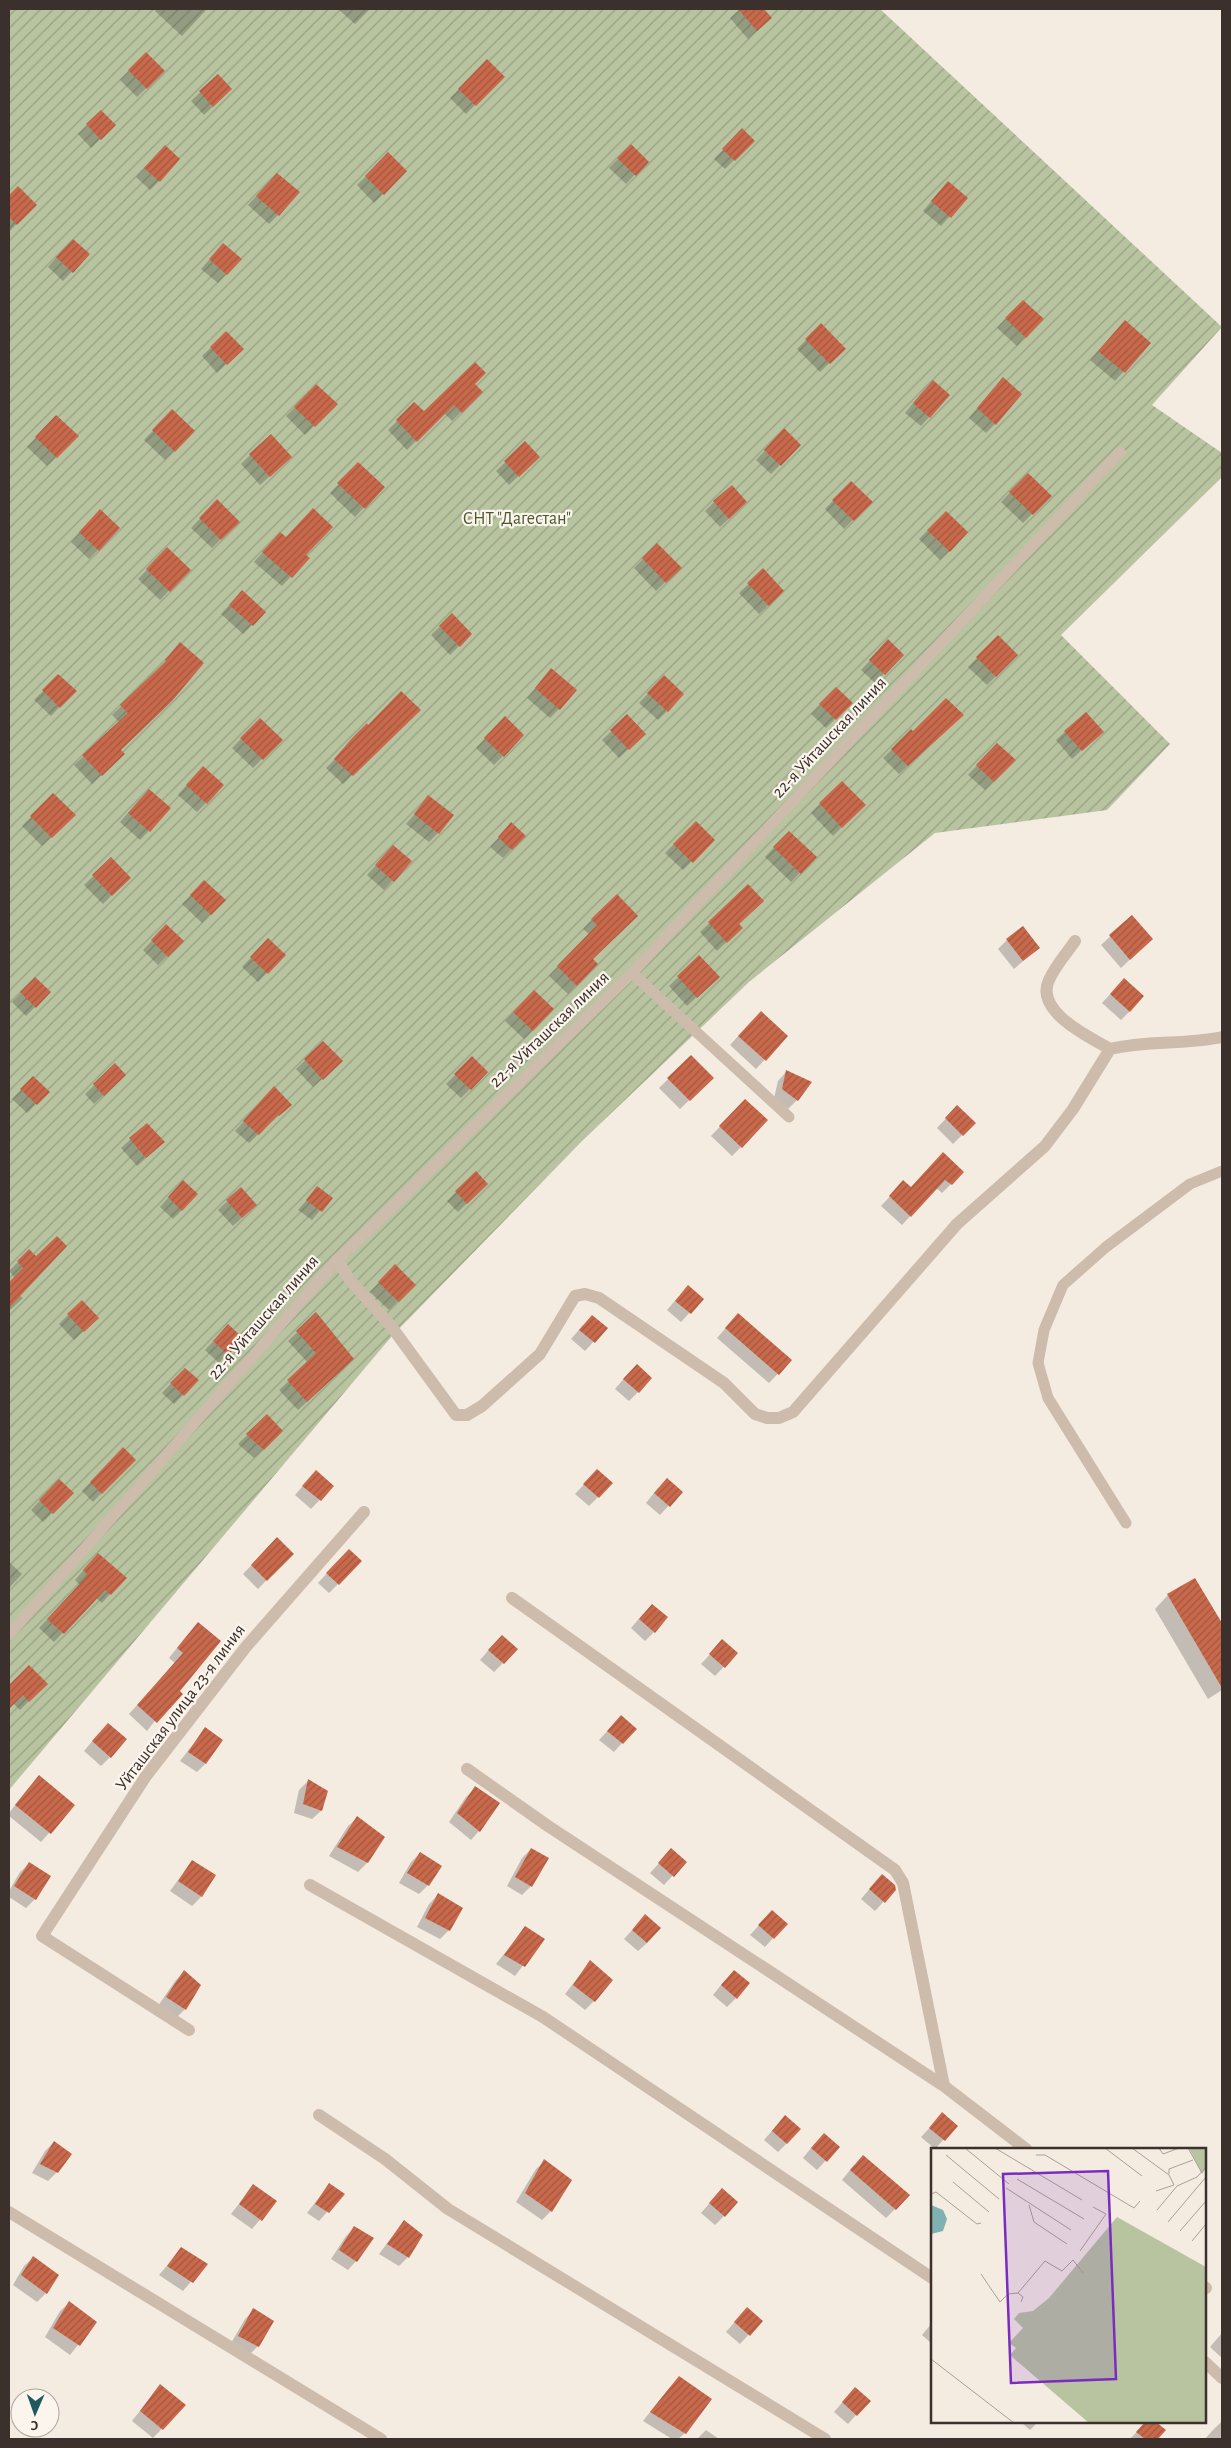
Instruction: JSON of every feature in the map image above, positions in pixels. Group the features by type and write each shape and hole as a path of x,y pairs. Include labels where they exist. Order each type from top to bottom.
{"street":[{"path":"1075,941 1048,981 1046,995 1055,1011 1071,1026 1110,1049 1134,1044 1199,1042 1222,1037"},
{"path":"337,1260 350,1280 396,1333 456,1414 467,1414 482,1406 540,1354 575,1296 585,1294 599,1298 724,1383 755,1414 767,1418 779,1418 793,1412 957,1224 1045,1146 1073,1109 1110,1049"},
{"name":"Уйташская улица 23-я линия","path":"189,2030 42,1936 146,1776 245,1648 364,1512"},
{"path":"512,1598 895,1870 903,1883 944,2086"},
{"path":"467,1768 548,1826 944,2086 1025,2148"},
{"path":"310,1885 543,2016 931,2277"},
{"path":"319,2115 385,2159 448,2209 824,2439"},
{"path":"9,2212 381,2439"},
{"path":"1206,2363 1222,2378"}],"lane":[{"name":"22-я Уйташская линия","path":"9,1635 337,1260 632,973 1120,452"},
{"path":"632,973 789,1117"},
{"path":"1126,1523 1048,1398 1038,1364 1044,1330 1063,1285 1106,1248 1190,1184 1222,1171"}],"green space":[{"name":"СНТ \"Дагестан\"","path":"9,9 880,9 1222,327 1152,405 1222,453 1222,477 1061,635 1170,744 1107,810 935,833 749,982 582,1141 392,1336 9,1790"}],"building":[{"path":"738,9 764,9 772,18 757,31"},
{"path":"146,52 165,71 147,89 128,70"},
{"path":"487,59 505,77 476,106 458,89"},
{"path":"218,74 232,89 213,107 199,91"},
{"path":"101,110 116,125 101,140 86,124"},
{"path":"742,128 755,141 735,161 722,149"},
{"path":"631,144 649,162 636,176 617,158"},
{"path":"165,145 180,159 160,182 144,168"},
{"path":"388,152 407,171 384,195 365,176"},
{"path":"277,173 300,192 279,216 256,196"},
{"path":"948,181 968,198 951,218 931,201"},
{"path":"18,186 37,205 17,225 9,217 9,195"},
{"path":"73,239 90,254 73,273 56,257"},
{"path":"223,243 242,259 227,275 209,259"},
{"path":"1023,300 1044,319 1026,338 1005,318"},
{"path":"1125,320 1151,343 1125,373 1098,351"},
{"path":"821,323 846,349 830,364 805,339"},
{"path":"226,331 244,349 227,365 210,347"},
{"path":"475,362 486,373 475,384 483,392 462,413 454,405 417,442 396,420 414,402 424,411"},
{"path":"1003,377 1022,394 996,425 977,408"},
{"path":"933,380 950,395 930,418 913,403"},
{"path":"316,384 338,404 315,427 294,407"},
{"path":"172,409 195,431 175,452 152,430"},
{"path":"56,415 79,436 57,458 35,437"},
{"path":"784,428 801,445 781,466 764,450"},
{"path":"271,434 292,457 270,477 249,454"},
{"path":"525,441 540,457 519,477 504,461"},
{"path":"358,462 385,487 365,509 337,483"},
{"path":"1028,473 1052,496 1033,515 1009,492"},
{"path":"851,481 873,502 854,521 832,500"},
{"path":"732,485 747,502 729,519 713,501"},
{"path":"217,499 240,522 221,540 199,518"},
{"path":"313,508 333,527 306,555 310,558 292,578 262,552 280,532 286,537"},
{"path":"100,509 120,528 99,551 79,532"},
{"path":"946,511 968,532 950,552 927,530"},
{"path":"657,543 682,568 666,583 642,558"},
{"path":"167,547 191,570 170,592 146,569"},
{"path":"763,568 784,591 769,606 747,583"},
{"path":"242,590 266,612 253,626 229,605"},
{"path":"452,613 472,634 460,647 439,626"},
{"path":"998,635 1018,655 996,677 976,657"},
{"path":"888,639 904,655 885,675 869,660"},
{"path":"180,642 204,663 172,701 121,750 125,754 102,776 82,755 128,713 120,705 166,661"},
{"path":"551,668 577,690 560,710 535,688"},
{"path":"58,674 77,691 60,708 42,690"},
{"path":"664,675 684,694 668,712 647,693"},
{"path":"836,687 853,703 836,720 819,704"},
{"path":"401,691 421,710 353,776 334,759 353,737 367,723 368,725"},
{"path":"946,698 964,715 908,766 891,749 911,729 913,731"},
{"path":"1086,712 1104,732 1082,751 1064,731"},
{"path":"627,714 646,734 629,750 610,730"},
{"path":"505,716 524,735 504,757 484,738"},
{"path":"260,718 283,740 263,760 240,738"},
{"path":"997,743 1016,760 994,782 976,765"},
{"path":"203,766 224,785 207,804 186,785"},
{"path":"842,781 866,805 842,828 819,803"},
{"path":"149,789 171,808 150,832 128,813"},
{"path":"53,793 76,815 52,838 30,816"},
{"path":"428,795 454,815 439,834 414,814"},
{"path":"696,821 715,840 693,863 673,844"},
{"path":"511,822 526,836 512,850 498,837"},
{"path":"789,831 817,857 801,874 773,847"},
{"path":"393,845 412,861 394,882 375,865"},
{"path":"111,857 131,878 112,896 92,875"},
{"path":"204,880 226,900 211,915 190,895"},
{"path":"748,884 764,901 739,924 743,928 727,943 708,922"},
{"path":"617,894 638,916 593,959 598,964 577,986 557,966 597,925 591,919"},
{"path":"1132,915 1153,939 1130,960 1109,935"},
{"path":"166,924 184,941 168,957 151,940"},
{"path":"1023,926 1040,948 1023,961 1006,939"},
{"path":"268,938 286,955 268,974 250,957"},
{"path":"699,955 720,977 697,998 677,976"},
{"path":"35,977 51,992 36,1008 20,992"},
{"path":"1124,978 1144,996 1130,1012 1110,994"},
{"path":"534,990 554,1009 533,1031 513,1012"},
{"path":"761,1011 788,1036 766,1061 738,1036"},
{"path":"323,1041 343,1061 323,1080 304,1059"},
{"path":"691,1055 714,1078 690,1101 667,1078"},
{"path":"472,1056 488,1072 471,1090 454,1074"},
{"path":"115,1063 126,1075 104,1096 93,1084"},
{"path":"786,1070 812,1082 798,1101 782,1089"},
{"path":"33,1076 50,1092 37,1105 20,1089"},
{"path":"274,1086 292,1105 278,1115 259,1135 243,1121"},
{"path":"745,1099 768,1120 742,1148 719,1126"},
{"path":"957,1105 976,1123 963,1136 945,1118"},
{"path":"147,1123 165,1142 146,1158 129,1138"},
{"path":"943,1152 964,1172 952,1185 945,1180 911,1217 889,1196 903,1180 911,1187"},
{"path":"476,1171 488,1184 467,1204 455,1191"},
{"path":"183,1180 198,1194 182,1211 168,1197"},
{"path":"317,1186 333,1198 322,1212 306,1200"},
{"path":"241,1187 257,1205 242,1218 226,1200"},
{"path":"57,1236 67,1246 9,1308 9,1282 23,1268 17,1261 29,1249 36,1256"},
{"path":"395,1264 416,1285 399,1302 378,1282"},
{"path":"688,1285 704,1299 691,1314 675,1301"},
{"path":"82,1300 99,1318 84,1332 67,1314"},
{"path":"316,1312 354,1359 307,1402 287,1380 316,1353 296,1331"},
{"path":"738,1313 792,1360 779,1375 725,1328"},
{"path":"592,1315 608,1328 595,1343 579,1330"},
{"path":"228,1324 244,1339 228,1355 213,1341"},
{"path":"637,1364 652,1378 639,1393 623,1379"},
{"path":"185,1368 199,1380 184,1396 170,1383"},
{"path":"267,1414 283,1431 264,1450 246,1434"},
{"path":"123,1447 136,1460 102,1494 90,1482"},
{"path":"597,1469 613,1483 599,1498 583,1484"},
{"path":"316,1470 334,1486 321,1501 302,1486"},
{"path":"667,1478 683,1492 670,1507 654,1493"},
{"path":"59,1479 74,1493 53,1514 39,1500"},
{"path":"277,1537 294,1554 267,1581 251,1565"},
{"path":"349,1549 362,1561 339,1585 326,1573"},
{"path":"98,1553 127,1578 111,1595 105,1590 64,1634 47,1619 88,1575 83,1570"},
{"path":"1195,1578 1222,1623 1222,1688 1167,1594"},
{"path":"652,1604 668,1617 655,1633 639,1619"},
{"path":"198,1622 221,1641 180,1691 183,1694 157,1723 137,1705 183,1653 177,1648"},
{"path":"502,1635 518,1649 504,1664 488,1650"},
{"path":"722,1639 738,1653 725,1668 709,1654"},
{"path":"29,1665 48,1684 29,1702 23,1695 9,1709 9,1685"},
{"path":"621,1715 637,1729 623,1744 607,1731"},
{"path":"108,1723 127,1739 111,1758 92,1741"},
{"path":"205,1727 223,1740 206,1764 188,1752"},
{"path":"39,1775 75,1805 51,1834 15,1805"},
{"path":"308,1779 328,1791 322,1811 303,1804"},
{"path":"475,1786 500,1803 480,1832 457,1813"},
{"path":"357,1816 385,1837 368,1863 337,1847"},
{"path":"531,1848 549,1858 532,1887 515,1877"},
{"path":"671,1848 687,1862 674,1877 658,1863"},
{"path":"420,1852 442,1866 429,1886 407,1873"},
{"path":"192,1860 216,1875 202,1897 178,1881"},
{"path":"29,1862 51,1876 36,1900 14,1886"},
{"path":"882,1874 895,1885 896,1890 885,1903 869,1889"},
{"path":"438,1893 463,1908 450,1931 425,1918"},
{"path":"772,1910 788,1924 774,1939 758,1925"},
{"path":"645,1914 661,1928 647,1943 632,1930"},
{"path":"525,1926 545,1939 525,1967 504,1955"},
{"path":"590,1960 613,1980 595,2002 573,1985"},
{"path":"184,1970 201,1985 186,2010 166,1997"},
{"path":"734,1970 750,1983 737,1999 721,1985"},
{"path":"942,2112 958,2126 945,2141 929,2128"},
{"path":"785,2115 801,2129 787,2144 772,2131"},
{"path":"824,2133 840,2147 827,2162 811,2148"},
{"path":"54,2141 72,2154 58,2173 40,2164"},
{"path":"863,2155 910,2195 896,2210 850,2170"},
{"path":"544,2159 572,2180 552,2212 525,2193"},
{"path":"329,2183 345,2194 329,2213 315,2204"},
{"path":"253,2184 277,2201 262,2221 239,2204"},
{"path":"722,2188 738,2202 725,2217 709,2203"},
{"path":"404,2220 423,2235 409,2258 387,2244"},
{"path":"354,2226 374,2238 357,2262 339,2250"},
{"path":"181,2247 208,2264 193,2283 167,2266"},
{"path":"33,2256 59,2275 47,2294 21,2275"},
{"path":"69,2301 97,2322 80,2346 53,2328"},
{"path":"747,2307 763,2321 750,2336 734,2322"},
{"path":"253,2308 274,2321 259,2347 238,2336"},
{"path":"679,2376 712,2399 686,2434 650,2412"},
{"path":"160,2384 186,2405 163,2430 140,2411"},
{"path":"855,2387 871,2401 857,2416 842,2402"},
{"path":"1144,2423 1157,2423 1166,2430 1158,2439 1145,2439 1136,2432"}]}
